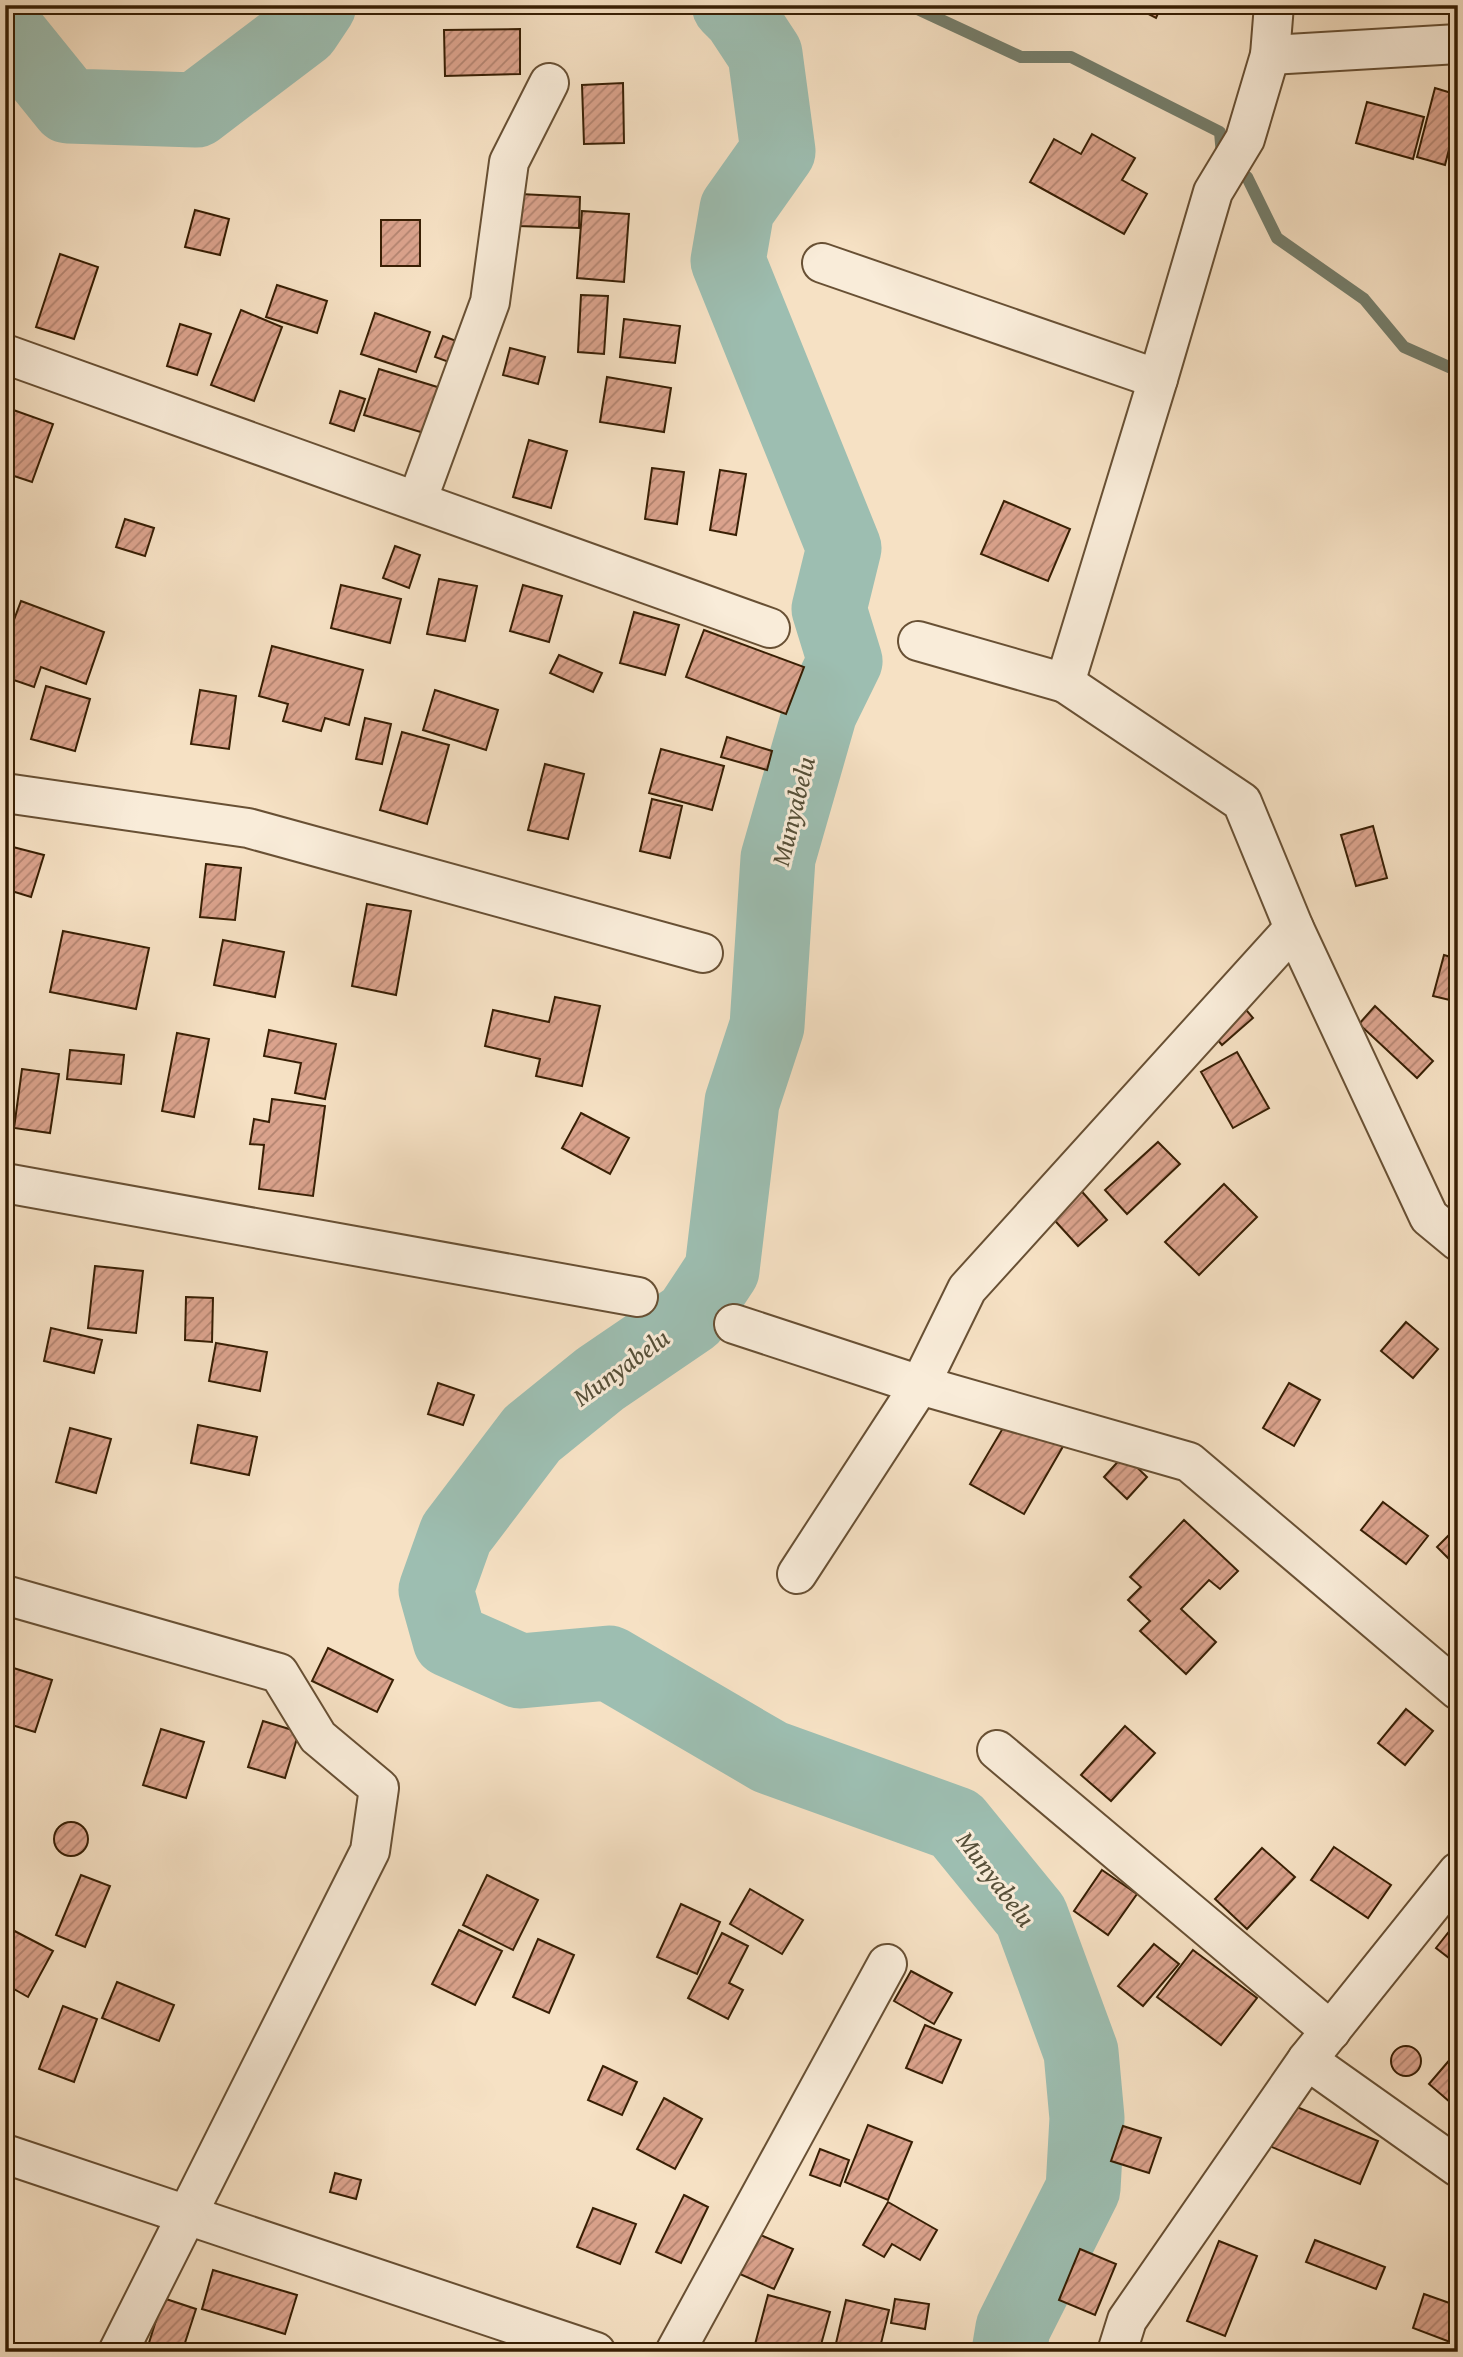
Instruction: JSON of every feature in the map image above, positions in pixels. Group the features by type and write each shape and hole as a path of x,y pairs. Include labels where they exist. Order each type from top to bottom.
{"street":[{"path":"1065,683 1213,192 1245,139 1270,55 1274,5"},
{"path":"1270,55 1458,44"},
{"path":"417,501 491,302 509,162 549,83"},
{"path":"822,264 1158,379"},
{"path":"5,354 770,628"},
{"path":"918,641 1065,683 1242,802 1294,928 1429,1217 1458,1241"},
{"path":"5,793 248,828 703,953"},
{"path":"797,1574 920,1385 967,1289 1294,928"},
{"path":"5,1183 638,1297"},
{"path":"734,1324 920,1385 1189,1462 1458,1690"},
{"path":"5,1595 279,1673 318,1737 379,1788 370,1851 118,2352"},
{"path":"997,1750 1331,2031"},
{"path":"1117,2352 1127,2320 1307,2060 1458,1872"},
{"path":"675,2352 887,1964"},
{"path":"1307,2060 1458,2167"},
{"path":"5,2154 596,2352"}],"building":[{"path":"1131,5 1162,5 1156,18"},
{"path":"520,29 520,74 445,76 444,30"},
{"path":"623,83 624,143 584,144 582,85"},
{"path":"1435,88 1458,95 1458,114 1445,165 1417,157"},
{"path":"1367,102 1424,117 1413,159 1356,143"},
{"path":"1092,134 1135,158 1122,180 1147,194 1124,234 1030,182 1054,139 1081,154"},
{"path":"520,194 580,197 579,228 518,226"},
{"path":"195,210 229,219 220,255 185,247"},
{"path":"582,211 629,214 624,282 577,278"},
{"path":"381,220 420,220 420,266 381,266"},
{"path":"60,254 98,267 74,339 36,327"},
{"path":"277,285 327,301 317,333 266,317"},
{"path":"581,295 608,296 604,354 578,352"},
{"path":"241,310 282,327 254,401 211,385"},
{"path":"375,313 430,332 416,372 361,354"},
{"path":"624,319 680,326 675,363 620,357"},
{"path":"180,324 211,334 197,375 167,366"},
{"path":"443,336 467,345 460,366 435,357"},
{"path":"510,348 545,357 538,384 503,375"},
{"path":"379,369 447,390 434,436 364,415"},
{"path":"607,377 671,388 664,432 600,422"},
{"path":"340,391 365,399 354,431 330,423"},
{"path":"5,407 53,424 32,482 5,473"},
{"path":"529,440 567,451 551,508 513,497"},
{"path":"652,468 684,472 677,524 645,519"},
{"path":"720,470 746,474 736,535 710,530"},
{"path":"1004,501 1070,529 1048,581 981,554"},
{"path":"125,519 154,528 145,556 116,547"},
{"path":"395,546 420,555 409,588 383,578"},
{"path":"439,579 477,586 465,641 427,634"},
{"path":"341,585 401,599 390,643 331,628"},
{"path":"523,585 562,596 549,642 510,631"},
{"path":"21,601 104,632 86,684 41,667 34,687 5,677 5,644"},
{"path":"634,612 679,625 665,675 620,663"},
{"path":"704,630 804,667 786,714 686,677"},
{"path":"272,646 363,670 349,725 325,718 321,731 283,721 288,704 259,696"},
{"path":"559,655 602,673 593,692 550,673"},
{"path":"46,686 90,699 75,751 31,739"},
{"path":"200,690 236,696 229,749 191,744"},
{"path":"435,690 498,710 486,750 423,730"},
{"path":"365,718 391,724 382,764 356,759"},
{"path":"402,732 449,745 427,824 380,810"},
{"path":"727,737 772,751 767,770 721,757"},
{"path":"661,749 724,766 712,810 649,793"},
{"path":"545,764 584,774 568,839 528,830"},
{"path":"652,799 682,806 670,858 640,851"},
{"path":"1373,826 1387,878 1356,886 1341,835"},
{"path":"9,846 44,855 31,897 5,889 5,860"},
{"path":"206,864 241,868 235,920 200,917"},
{"path":"367,904 411,911 396,995 352,986"},
{"path":"63,931 149,948 136,1009 50,992"},
{"path":"223,940 284,952 275,997 214,985"},
{"path":"1444,955 1458,959 1458,1002 1433,996"},
{"path":"555,997 600,1006 582,1086 536,1076 540,1059 485,1046 493,1010 549,1022"},
{"path":"1242,1005 1253,1018 1222,1045 1211,1032"},
{"path":"1375,1006 1433,1061 1417,1078 1359,1024"},
{"path":"269,1030 336,1044 325,1099 295,1093 301,1063 264,1056"},
{"path":"177,1033 209,1039 194,1117 162,1111"},
{"path":"70,1050 124,1055 121,1084 67,1079"},
{"path":"1237,1052 1269,1108 1233,1128 1201,1072"},
{"path":"22,1069 59,1074 50,1133 14,1128"},
{"path":"272,1099 325,1106 313,1196 259,1189 264,1145 250,1144 254,1119 269,1122"},
{"path":"581,1113 629,1138 610,1174 562,1148"},
{"path":"1158,1142 1180,1164 1127,1214 1105,1190"},
{"path":"1224,1184 1257,1217 1199,1275 1165,1242"},
{"path":"1077,1186 1107,1220 1078,1246 1047,1212"},
{"path":"95,1266 143,1271 136,1333 88,1328"},
{"path":"186,1297 213,1298 212,1342 185,1340"},
{"path":"1406,1322 1438,1349 1413,1378 1381,1351"},
{"path":"51,1328 102,1340 94,1373 44,1361"},
{"path":"216,1343 267,1352 260,1391 209,1381"},
{"path":"438,1383 474,1395 463,1425 428,1414"},
{"path":"1289,1383 1320,1400 1294,1446 1263,1428"},
{"path":"1016,1406 1069,1436 1024,1514 970,1484"},
{"path":"198,1425 257,1437 249,1475 191,1463"},
{"path":"70,1428 111,1439 96,1493 56,1482"},
{"path":"1124,1455 1147,1477 1127,1499 1104,1477"},
{"path":"1383,1502 1428,1536 1406,1564 1361,1530"},
{"path":"1184,1520 1238,1571 1220,1589 1209,1580 1181,1609 1216,1642 1186,1674 1140,1631 1150,1621 1128,1600 1141,1587 1130,1577"},
{"path":"1451,1533 1458,1540 1458,1560 1454,1564 1437,1547"},
{"path":"328,1648 393,1680 377,1712 312,1681"},
{"path":"7,1666 52,1680 35,1732 5,1723"},
{"path":"1406,1709 1433,1731 1405,1765 1378,1743"},
{"path":"263,1721 299,1732 285,1778 248,1767"},
{"path":"1125,1726 1155,1753 1111,1801 1081,1775"},
{"path":"161,1729 204,1742 186,1798 143,1785"},
{"path":"71,1822 83,1827 88,1839 83,1851 71,1856 59,1851 54,1839 59,1827"},
{"path":"1334,1847 1391,1885 1368,1918 1311,1880"},
{"path":"1262,1848 1295,1877 1247,1929 1215,1899"},
{"path":"1102,1870 1137,1894 1108,1935 1074,1911"},
{"path":"81,1875 110,1886 85,1947 56,1935"},
{"path":"487,1875 538,1900 513,1950 463,1925"},
{"path":"750,1889 803,1920 782,1954 730,1924"},
{"path":"681,1904 720,1922 697,1974 657,1957"},
{"path":"1455,1924 1458,1927 1458,1965 1436,1948"},
{"path":"5,1926 53,1951 28,1997 5,1984"},
{"path":"459,1930 502,1951 475,2005 432,1984"},
{"path":"722,1933 748,1946 729,1983 743,1990 728,2019 688,1998"},
{"path":"538,1939 574,1955 549,2013 513,1997"},
{"path":"1154,1944 1179,1964 1143,2006 1118,1986"},
{"path":"1193,1950 1257,1998 1221,2045 1157,1997"},
{"path":"911,1971 952,1993 934,2024 894,2001"},
{"path":"117,1982 174,2005 159,2041 102,2018"},
{"path":"63,2006 97,2019 74,2082 39,2069"},
{"path":"925,2025 961,2040 942,2083 906,2068"},
{"path":"1406,2046 1412,2047 1420,2055 1420,2067 1412,2075 1406,2076 1400,2075 1392,2067 1391,2061 1392,2055 1400,2047"},
{"path":"1458,2050 1458,2109 1429,2084"},
{"path":"603,2066 637,2082 622,2115 588,2100"},
{"path":"664,2098 702,2119 675,2169 637,2149"},
{"path":"1285,2102 1378,2141 1360,2184 1267,2145"},
{"path":"868,2125 912,2142 888,2200 845,2182"},
{"path":"1123,2126 1161,2138 1149,2173 1111,2161"},
{"path":"820,2149 849,2160 840,2186 810,2175"},
{"path":"335,2173 361,2180 356,2199 330,2192"},
{"path":"684,2195 708,2207 681,2263 656,2252"},
{"path":"888,2202 937,2230 920,2260 892,2244 884,2257 863,2245"},
{"path":"593,2208 636,2224 620,2264 577,2247"},
{"path":"742,2227 793,2249 774,2289 724,2267"},
{"path":"1315,2240 1385,2267 1376,2289 1306,2262"},
{"path":"1219,2241 1257,2256 1225,2336 1187,2321"},
{"path":"1080,2249 1116,2264 1095,2315 1059,2300"},
{"path":"213,2270 297,2295 285,2334 202,2309"},
{"path":"1424,2294 1458,2306 1458,2345 1413,2328"},
{"path":"768,2295 830,2312 819,2352 753,2352"},
{"path":"163,2298 196,2309 182,2352 167,2352 148,2346"},
{"path":"895,2299 929,2304 925,2329 891,2323"},
{"path":"846,2300 889,2310 879,2352 834,2352"}],"waterway":[{"name":"Munyabelu","path":"5,28 68,106 196,110 303,29 319,5"},
{"name":"Munyabelu","path":"729,5 740,16 765,54 778,151 737,209 728,261 844,548 829,609 845,661 820,712 778,858 767,1026 742,1102 722,1270 691,1317 600,1379 532,1434 456,1534 436,1590 450,1640 520,1671 609,1663 770,1757 956,1824 1031,1916 1081,2052 1087,2118 1083,2189 1013,2328 1009,2352"},
{"path":"909,5 1021,57 1071,57 1220,132 1222,155"},
{"path":"1247,177 1277,238 1364,299 1404,347 1458,371"}]}
